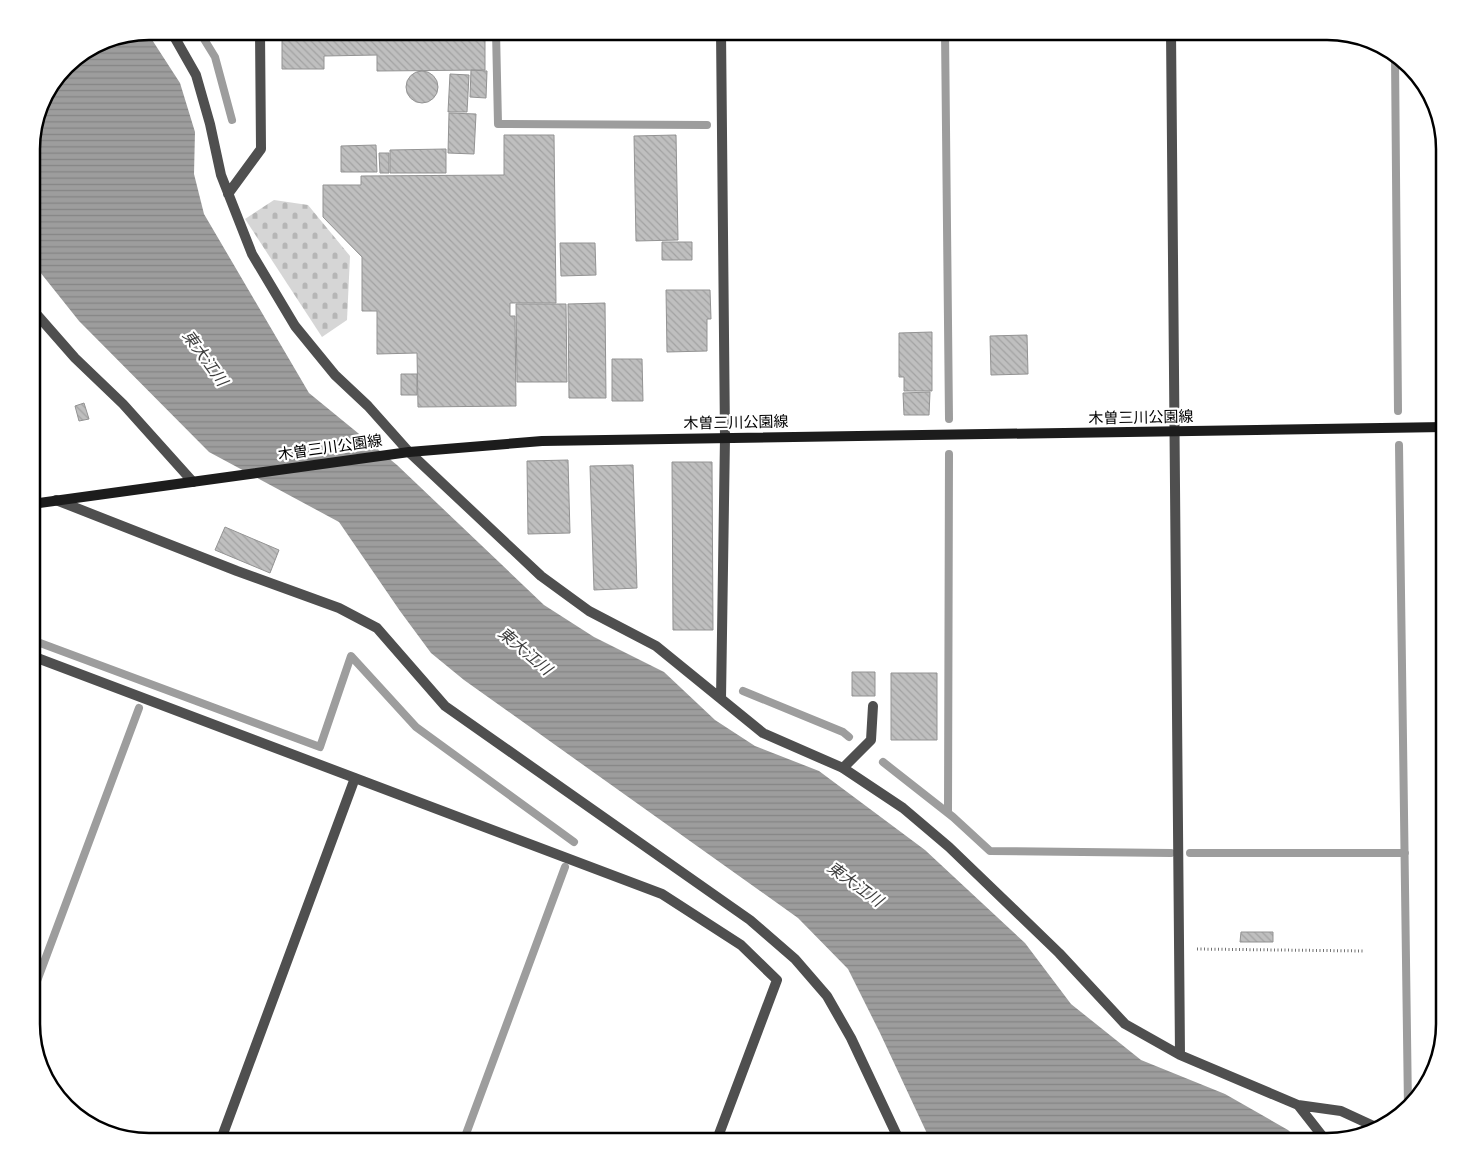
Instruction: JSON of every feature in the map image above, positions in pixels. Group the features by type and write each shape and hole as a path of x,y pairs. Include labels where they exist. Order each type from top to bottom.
{"main road":[{"name":"木曽三川公園線","path":"40,503 409,452 542,441 1436,427"}],"street":[{"path":"176,40 196,75 210,124 221,175 252,254 295,326 335,375 368,406 409,452 542,576 589,611 656,646 763,733 843,768 903,808 949,847 1060,953 1125,1024 1180,1055 1298,1105 1341,1111 1369,1124"},
{"path":"228,194 261,149 260,40"},
{"path":"721,40 725,437 721,699"},
{"path":"1171,40 1180,1055"},
{"path":"40,318 75,358 124,404 193,482"},
{"path":"56,500 339,608 377,628 444,706 750,920 795,959 827,996 851,1038 896,1133"},
{"path":"40,659 662,894 741,945 777,980 719,1133"},
{"path":"843,768 871,740 873,706"},
{"path":"223,1133 356,778"},
{"path":"1298,1105 1319,1133"}],"path":[{"path":"1179,949 1364,951"}],"green space":[{"path":"274,200 308,205 350,256 347,320 322,337 245,219"}],"water":[{"name":"東大江川","path":"152,40 180,83 195,132 194,174 204,214 309,393 397,465 544,605 594,637 664,672 715,720 755,746 819,771 925,850 1025,943 1071,1004 1141,1060 1225,1094 1291,1133 927,1133 848,969 798,918 464,680 431,653 339,522 209,452 79,321 40,272 40,142 44,121 48,107 58,89 72,72 89,58 107,48 128,42"}],"building":[{"path":"282,40 485,40 485,70 377,71 377,55 324,56 324,69 282,69"},
{"path":"471,70 487,71 486,98 470,97"},
{"path":"422,71 434,75 438,87 434,99 422,103 410,99 406,87 410,75"},
{"path":"450,74 469,75 467,112 448,112"},
{"path":"449,113 476,114 474,154 448,153"},
{"path":"504,135 554,135 556,303 510,303 510,316 515,316 516,406 418,407 417,353 377,354 377,311 362,311 362,257 323,217 323,185 361,185 361,176 504,175"},
{"path":"676,135 678,240 636,241 634,136"},
{"path":"376,145 377,172 341,172 341,146"},
{"path":"446,149 446,173 390,173 390,150"},
{"path":"379,153 389,153 389,173 380,173"},
{"path":"662,242 692,242 692,260 662,260"},
{"path":"560,243 595,243 596,275 561,276"},
{"path":"666,290 710,290 711,319 707,319 707,351 667,352"},
{"path":"605,303 606,398 569,398 568,304"},
{"path":"516,304 566,304 567,382 517,382"},
{"path":"932,332 932,391 904,391 904,377 899,377 899,333"},
{"path":"1027,335 1028,374 991,375 990,336"},
{"path":"612,359 642,359 643,401 612,401"},
{"path":"401,374 417,374 417,395 401,395"},
{"path":"930,392 929,415 904,415 903,393"},
{"path":"84,403 89,419 79,421 75,406"},
{"path":"568,460 570,533 528,534 527,461"},
{"path":"672,462 712,462 713,630 673,630"},
{"path":"633,465 637,588 594,590 590,466"},
{"path":"225,527 279,550 270,573 215,550"},
{"path":"852,672 875,672 875,696 852,696"},
{"path":"891,673 937,673 937,740 891,740"},
{"path":"1241,932 1273,932 1273,942 1240,942"}],"waterway":[{"path":"205,40 215,57 232,120"},
{"path":"496,40 498,124 707,125"},
{"path":"945,40 949,419"},
{"path":"1395,64 1398,411"},
{"path":"1399,445 1408,1097"},
{"path":"948,812 949,454"},
{"path":"40,643 320,747 351,656 416,727 574,842"},
{"path":"743,691 843,732 849,737"},
{"path":"40,973 139,708"},
{"path":"883,762 953,817 990,851 1171,853"},
{"path":"1190,853 1405,853"},
{"path":"466,1133 565,867"}]}
